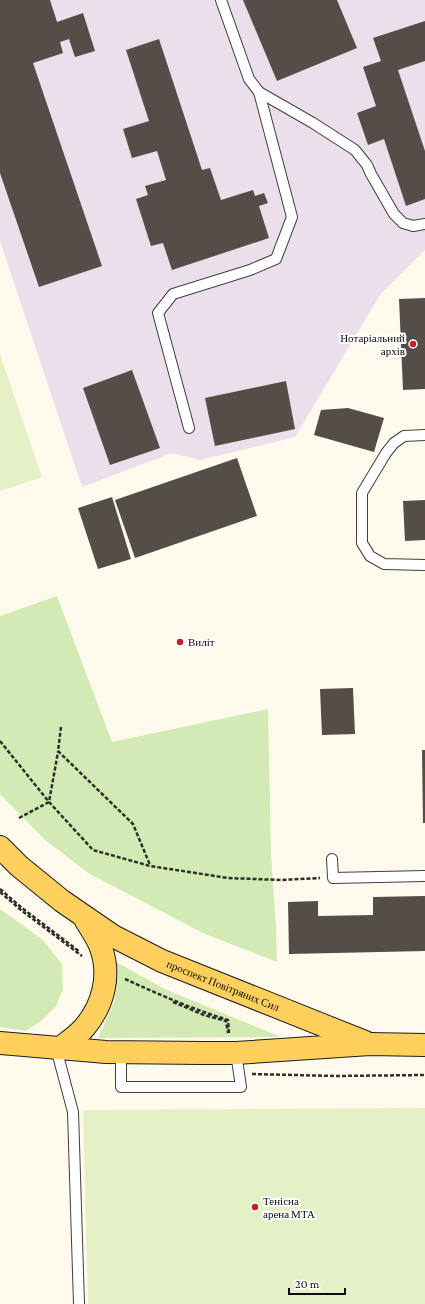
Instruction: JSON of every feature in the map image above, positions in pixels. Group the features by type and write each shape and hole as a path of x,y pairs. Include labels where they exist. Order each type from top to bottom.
{"main road":[{"name":"проспект Повітряних Сил","path":"0,847 19,866 62,901 113,936 162,961 370,1044"},
{"name":"проспект Повітряних Сил","path":"58,1048 83,1029 97,1010 104,990 106,971 101,946 82,915"},
{"name":"проспект Повітряних Сил","path":"0,1042 120,1053 235,1060 370,1044 425,1045"}],"lane":[{"path":"189,428 158,314 173,294 250,270 276,259 292,217 258,92 249,78 222,0"},
{"path":"258,92 313,123 355,150 367,165 394,214 403,223 413,226 425,224"},
{"path":"425,435 404,436 394,443 386,453 362,493 362,543 370,556 384,564 425,565"},
{"path":"332,859 332,878 425,876"},
{"path":"58,1048 73,1112 79,1304"},
{"path":"120,1053 121,1087 241,1088 235,1060"}],"path":[{"path":"49,802 61,727"},
{"path":"0,741 49,802 93,850 150,866 228,878 281,880 332,878"},
{"path":"58,751 133,824 150,866"},
{"path":"19,818 49,802"},
{"path":"0,889 22,908 106,971 175,1001 228,1020 235,1060 336,1076 425,1075"}],"shaded area":[{"path":"0,0 425,0 425,250 380,295 295,437 200,460 172,453 82,487 0,241"}],"green space":[{"path":"0,354 42,477 0,491"},
{"path":"57,596 112,742 268,709 271,854 277,962 205,934 88,873 44,839 0,794 0,616"},
{"path":"0,909 43,940 62,964 63,989 56,1006 41,1021 26,1031 0,1027"},
{"path":"116,962 167,990 281,1037 98,1038 115,1000"},
{"name":"Тенісна арена МТА","path":"425,1108 425,1304 88,1304 83,1110"}],"building":[{"path":"0,0 50,0 57,22 83,13 95,51 75,57 69,39 60,42 63,53 33,63 102,266 39,287 0,173"},
{"path":"243,0 337,0 357,48 277,81"},
{"path":"425,21 425,61 398,70 425,151 425,199 406,206 384,139 368,145 357,113 376,106 363,67 381,61 373,38"},
{"path":"159,39 202,170 210,168 221,200 253,190 255,196 264,193 268,203 259,206 269,238 172,270 163,243 151,246 136,199 148,195 145,186 166,180 157,151 132,158 123,129 149,121 126,50"},
{"name":"Нотаріальний архів","path":"425,298 425,389 403,390 399,299"},
{"path":"132,370 160,448 110,465 83,388"},
{"path":"286,381 295,429 215,446 205,398"},
{"path":"348,408 384,418 374,452 314,435 321,410"},
{"path":"237,458 257,516 135,558 115,500"},
{"path":"112,497 131,559 98,569 78,508"},
{"path":"425,500 425,540 405,541 403,501"},
{"path":"353,688 355,734 322,735 320,689"},
{"path":"422,750 425,750 425,823 423,823"},
{"path":"425,896 425,951 289,954 288,902 318,901 318,916 373,915 373,897"}],"place":[{"name":"Нотаріальний архів","path":"413,344"},
{"name":"Виліт","path":"180,642"},
{"name":"Тенісна арена МТА","path":"255,1207"}]}
